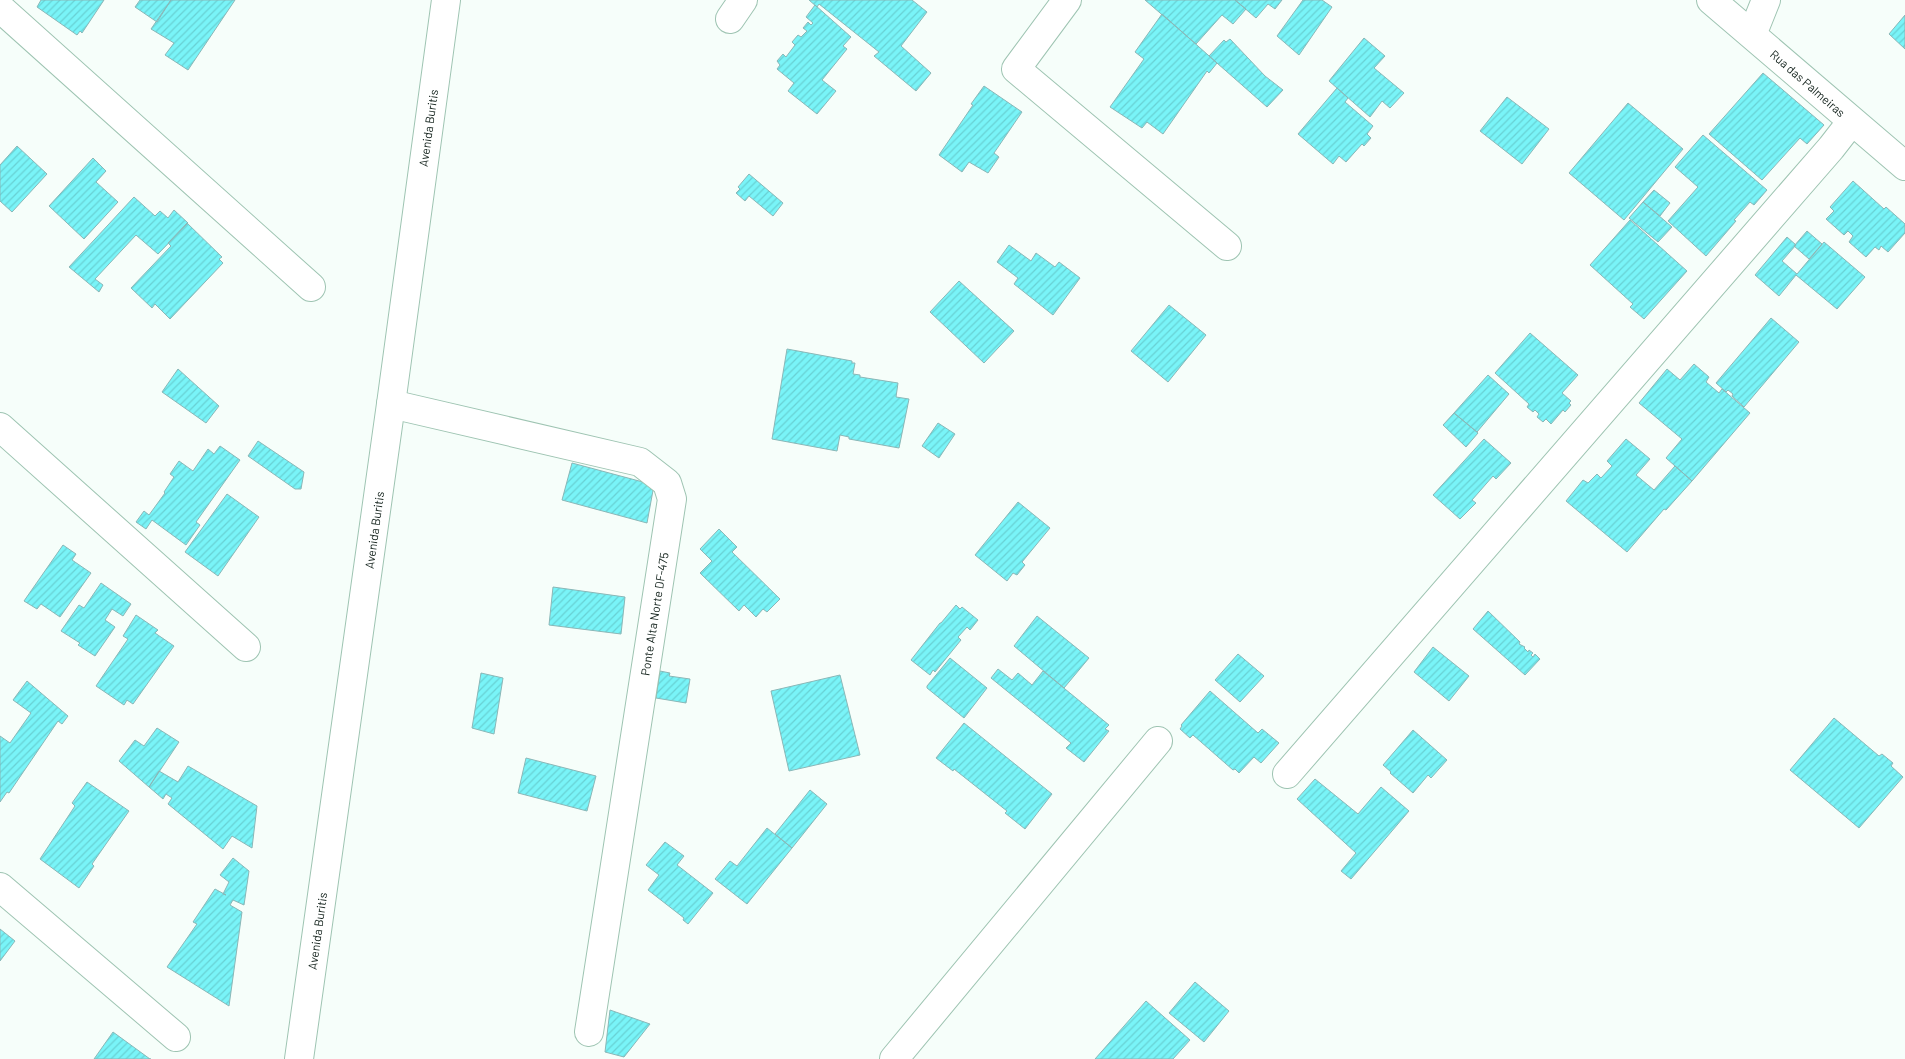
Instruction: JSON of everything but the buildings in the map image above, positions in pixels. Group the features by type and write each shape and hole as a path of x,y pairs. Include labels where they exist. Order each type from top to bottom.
{"street":[{"name":"Avenida Buritis","path":"299,1059 446,0"},
{"path":"1067,0 1016,69 1227,246"},
{"name":"Rua das Palmeiras","path":"1711,0 1905,166"},
{"path":"1752,35 1766,0"},
{"path":"0,8 311,288"},
{"path":"1287,774 1831,148 1852,121"},
{"name":"Ponte Alta Norte DF-475","path":"391,404 640,462 667,482 672,499 588,1032"},
{"path":"0,427 246,647"},
{"path":"894,1059 1158,741"},
{"path":"0,887 176,1037"}]}
